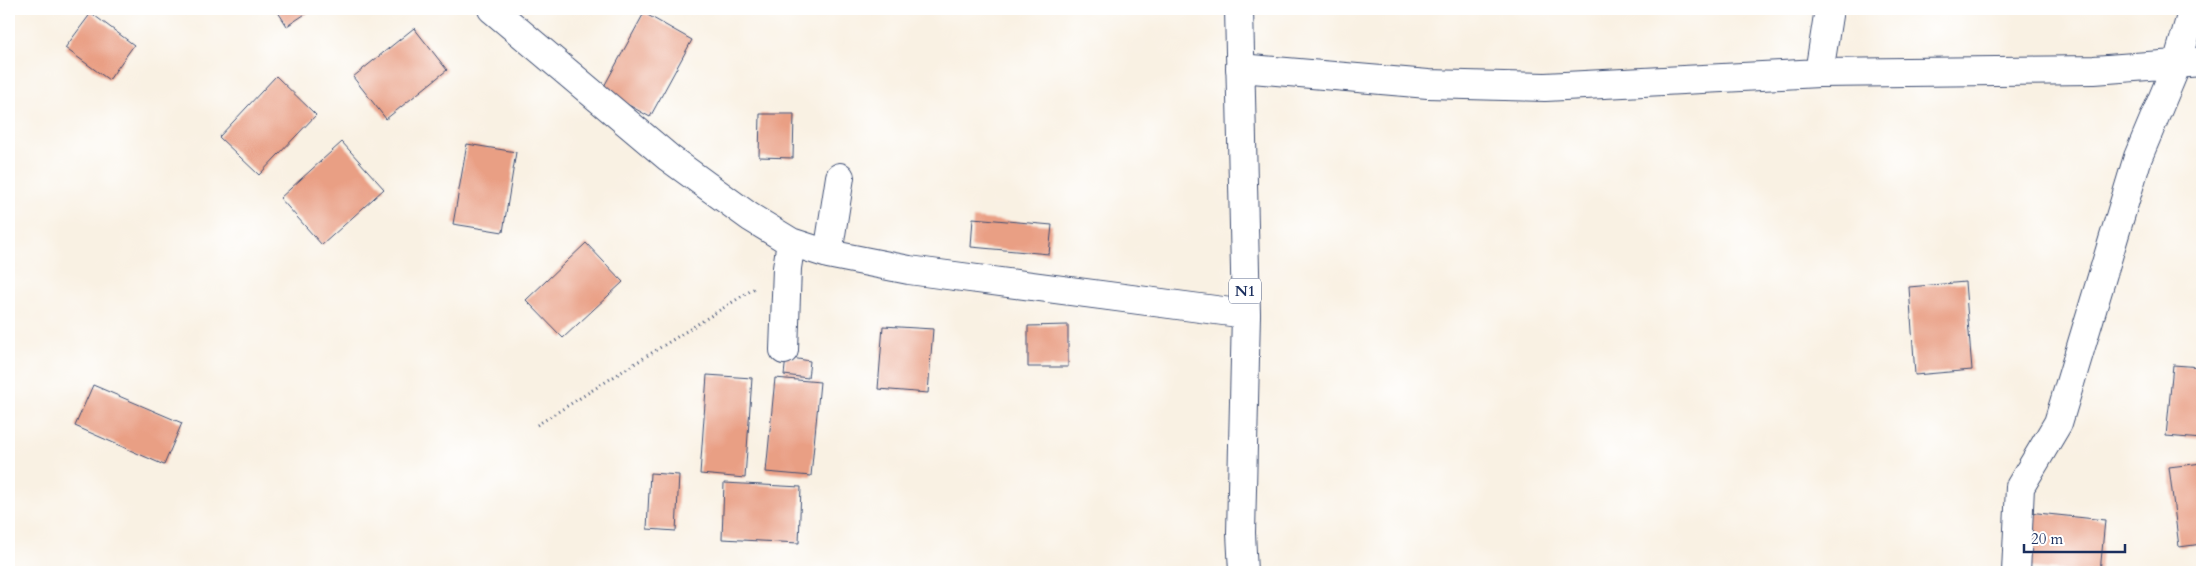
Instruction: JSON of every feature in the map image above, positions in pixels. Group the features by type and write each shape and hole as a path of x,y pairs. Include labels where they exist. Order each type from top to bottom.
{"street":[{"path":"492,9 670,158 750,218 789,255 828,254 909,270 1246,314"},
{"name":"N1","path":"1239,9 1246,314 1241,533 1243,572"},
{"path":"1818,73 1829,9"},
{"path":"2016,572 2020,487 2058,422 2138,157 2190,63 2192,9"},
{"path":"1240,68 1428,84 1545,87 1818,73 2094,70 2190,63"},
{"path":"828,254 840,177"},
{"path":"784,350 789,255"}],"path":[{"path":"537,425 789,255"}],"building":[{"path":"276,9 313,9 287,26"},
{"path":"91,13 134,45 109,80 65,48"},
{"path":"644,13 692,40 650,117 602,90"},
{"path":"414,28 447,70 386,119 353,77"},
{"path":"276,76 316,115 259,175 219,137"},
{"path":"760,114 794,114 793,158 759,157"},
{"path":"342,142 384,189 322,245 280,198"},
{"path":"467,144 516,152 503,232 453,224"},
{"path":"973,218 1052,225 1049,254 971,247"},
{"path":"586,243 623,282 563,338 526,300"},
{"path":"1965,282 1972,370 1915,375 1909,287"},
{"path":"1068,325 1068,367 1028,367 1028,326"},
{"path":"883,326 933,329 928,393 878,389"},
{"path":"786,357 810,361 808,378 784,375"},
{"path":"2173,365 2202,367 2202,439 2166,436"},
{"path":"707,375 752,378 745,478 700,474"},
{"path":"775,378 820,382 811,476 766,472"},
{"path":"93,385 182,423 164,465 75,426"},
{"path":"2202,463 2202,544 2179,547 2169,467"},
{"path":"650,473 679,475 676,531 647,529"},
{"path":"724,483 801,487 799,543 722,539"},
{"path":"2028,512 2105,520 2100,572 2022,567"}]}
